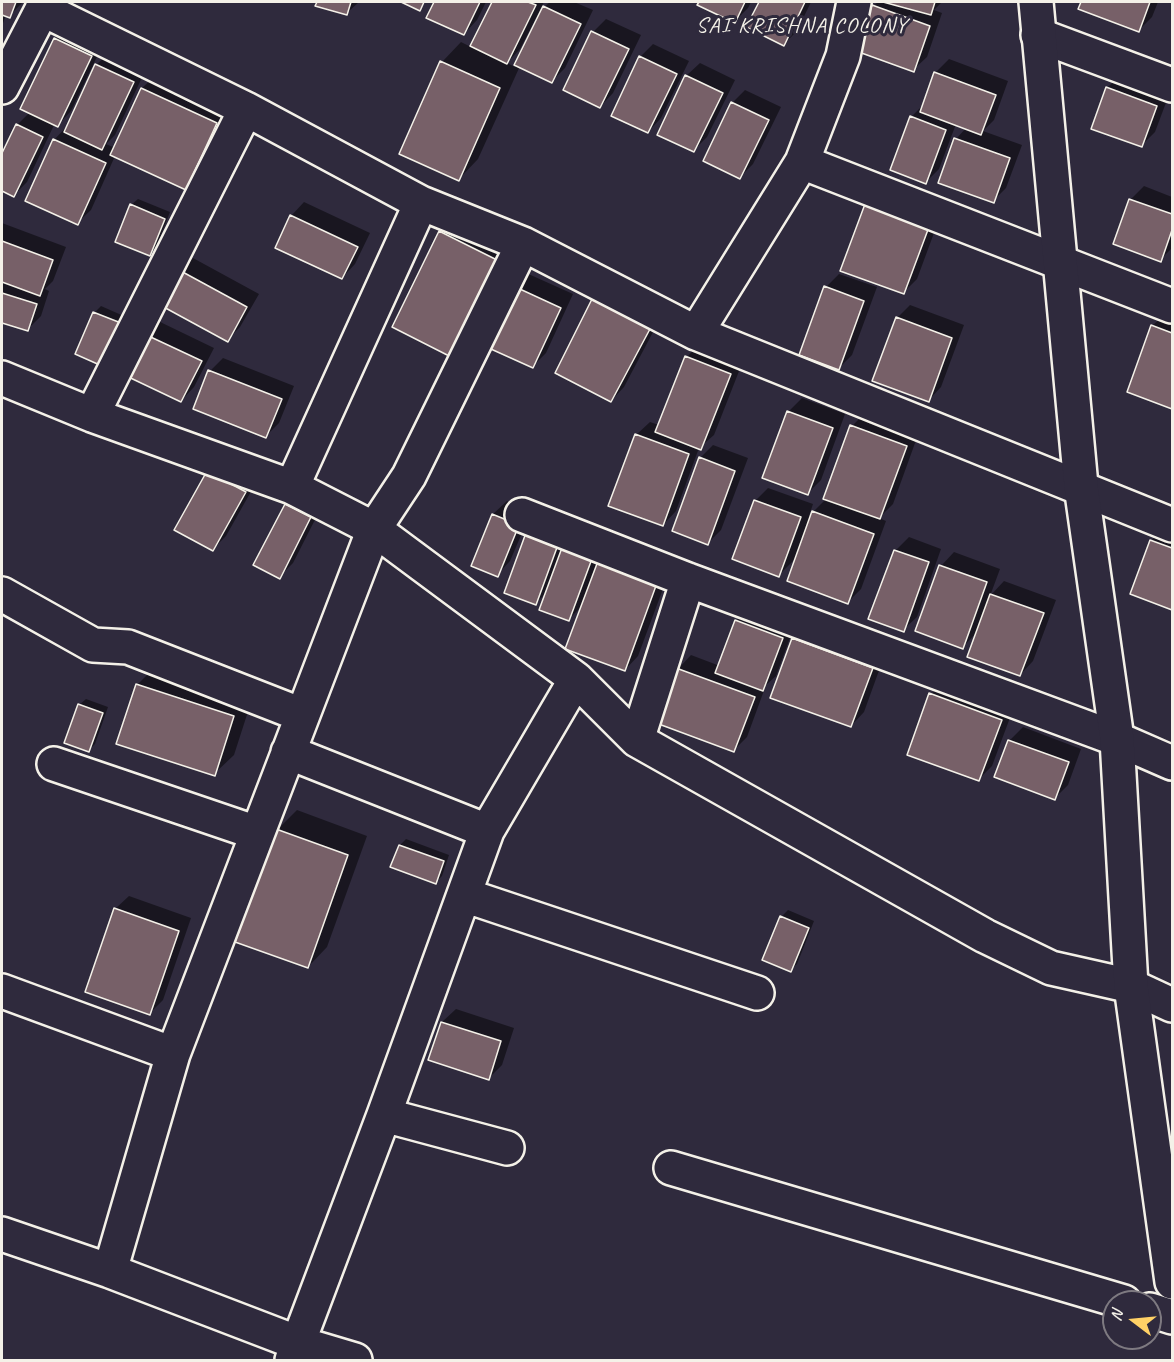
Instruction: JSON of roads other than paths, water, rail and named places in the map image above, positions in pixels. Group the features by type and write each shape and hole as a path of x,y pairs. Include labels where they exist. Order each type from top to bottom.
{"street":[{"path":"696,333 802,162 843,56 854,2"},
{"path":"1036,2 1081,486 1117,739 1131,986 1173,1282"},
{"path":"2,87 44,5 421,203 523,244 696,333 1081,486 1173,525"},
{"path":"1038,35 1173,85"},
{"path":"92,415 246,110"},
{"path":"802,162 1173,306"},
{"path":"292,487 421,203"},
{"path":"110,1272 173,1054 374,529 409,476 523,244"},
{"path":"2,378 92,415 292,487 374,529 576,679 637,740 985,936 1051,968 1131,986 1173,1005"},
{"path":"522,515 688,580 1117,739 1173,763"},
{"path":"637,740 688,580"},
{"path":"2,594 93,645 128,647 302,716"},
{"path":"295,1352 487,831 576,679"},
{"path":"288,752 487,831"},
{"path":"54,764 257,833"},
{"path":"464,895 757,993"},
{"path":"2,991 173,1054"},
{"path":"384,1115 507,1148"},
{"path":"671,1168 1102,1295"},
{"path":"2,1234 110,1272 295,1352 355,1360"}],"district":[{"name":"SAI KRISHNA COLONY","path":"802,26"}]}
